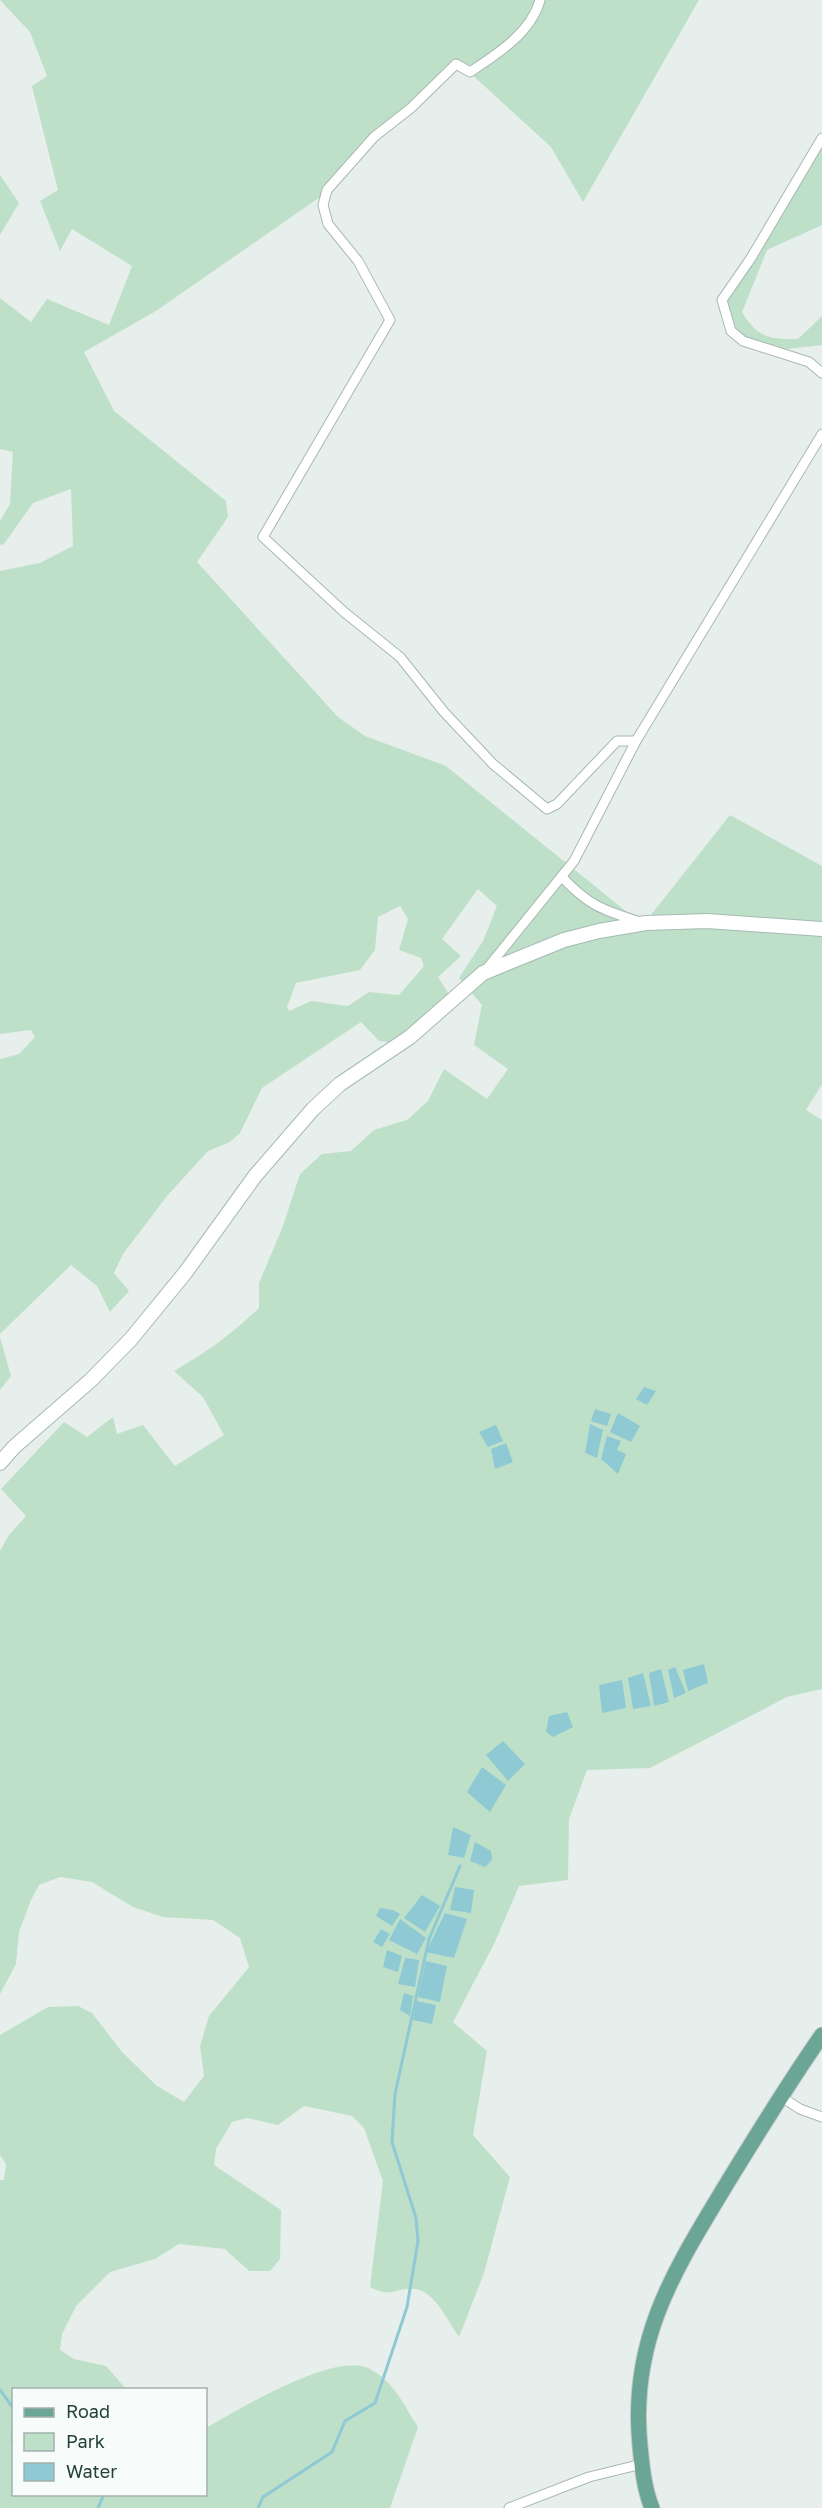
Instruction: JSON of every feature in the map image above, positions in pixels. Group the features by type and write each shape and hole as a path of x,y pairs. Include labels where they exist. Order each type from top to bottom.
{"main road":[{"path":"652,2508 642,2464 638,2424 639,2376 652,2324 683,2256 780,2096 822,2035"}],"street":[{"path":"540,0 537,13 506,47 470,72 456,64 411,108 374,137 327,190 322,205 328,224 358,261 390,320 263,537 344,612 400,657 444,712 493,764 547,809 557,804 617,741 636,741"},
{"path":"822,138 751,258 722,300 731,331 743,341 809,362 822,373"},
{"path":"0,1463 14,1447 91,1380 130,1339 186,1273 255,1176 313,1109 340,1084 410,1037 483,973 534,907 562,876 585,840 636,741 822,434"},
{"path":"562,876 594,906 646,923"},
{"path":"483,973 564,940 646,923 707,921 822,930"},
{"path":"780,2096 800,2109 822,2117"},
{"path":"509,2508 589,2477 642,2464"}],"green space":[{"path":"0,0 699,0 583,202 551,147 457,61 320,197 156,311 84,352 114,411 226,501 228,517 197,562 338,717 365,736 446,766 643,925 730,815 822,866 822,1084 806,1110 822,1120 822,1689 787,1697 650,1768 587,1770 569,1819 568,1880 519,1886 495,1942 453,2022 487,2051 473,2135 510,2177 484,2273 459,2337 441,2308 422,2291 408,2289 384,2292 370,2287 383,2181 364,2128 352,2116 304,2106 278,2125 247,2118 232,2122 216,2149 214,2165 281,2210 280,2259 270,2271 249,2271 225,2249 179,2244 155,2259 110,2272 76,2306 62,2334 60,2350 74,2359 106,2366 125,2388 12,2388 12,2496 207,2496 207,2427 262,2397 310,2375 353,2365 368,2368 391,2386 418,2427 390,2508 0,2508 0,2180 4,2180 6,2164 0,2155 0,2035 48,2007 78,2006 92,2013 122,2052 157,2086 184,2102 204,2076 200,2046 209,2016 249,1967 240,1938 213,1920 163,1917 133,1907 92,1882 60,1877 39,1885 31,1900 19,1932 16,1964 0,1994 0,1551 9,1535 26,1516 1,1489 64,1422 87,1437 113,1417 117,1434 143,1425 175,1466 224,1435 203,1397 174,1371 239,1327 259,1308 259,1283 283,1226 300,1174 322,1154 351,1151 374,1130 407,1120 428,1101 444,1069 487,1099 508,1069 474,1045 482,1005 459,978 483,941 497,906 478,889 442,939 461,956 438,977 450,996 397,1043 379,1041 361,1022 262,1088 240,1133 230,1142 208,1151 167,1196 123,1254 114,1273 129,1291 110,1312 97,1286 71,1265 0,1334 0,1059 19,1054 35,1037 31,1030 0,1034 0,571 40,563 73,546 71,489 33,503 4,544 0,545 0,521 10,504 13,452 0,449 0,298 31,322 47,299 109,325 132,266 72,229 60,251 40,201 58,190 32,86 47,76 30,32","holes":["400,906 408,919 399,950 421,958 424,966 399,995 369,992 348,1006 311,1001 289,1011 287,1007 296,983 360,970 375,950 378,917"]},
{"path":"822,137 822,225 767,250 742,312 759,332 771,337 788,339 798,339 822,316 822,345 770,351 742,338 732,325 726,294"},
{"path":"0,175 19,203 0,235"},
{"path":"0,1337 11,1376 0,1390"}],"water":[{"path":"644,1387 656,1391 647,1405 636,1399"},
{"path":"595,1409 611,1414 607,1426 591,1421"},
{"path":"618,1413 640,1426 631,1442 610,1432"},
{"path":"590,1424 603,1430 597,1458 585,1453"},
{"path":"496,1425 503,1441 488,1447 479,1432"},
{"path":"607,1436 621,1441 617,1450 626,1454 618,1474 601,1459"},
{"path":"506,1443 513,1462 495,1469 491,1449"},
{"path":"704,1664 708,1683 688,1691 683,1670"},
{"path":"675,1667 686,1693 674,1698 668,1670"},
{"path":"661,1669 669,1702 654,1706 649,1673"},
{"path":"643,1673 651,1706 633,1709 628,1678"},
{"path":"622,1680 626,1708 602,1713 599,1685"},
{"path":"567,1712 573,1727 553,1737 546,1732 549,1716"},
{"path":"503,1741 525,1764 508,1781 486,1755"},
{"path":"482,1767 506,1785 490,1812 467,1792"},
{"path":"453,1827 471,1835 464,1858 448,1855"},
{"path":"475,1842 491,1851 492,1860 485,1867 470,1861"},
{"path":"455,1887 474,1890 471,1913 450,1910"},
{"path":"422,1895 440,1906 425,1932 404,1918"},
{"path":"380,1908 393,1910 400,1914 392,1926 376,1916"},
{"path":"445,1913 467,1919 454,1958 426,1952"},
{"path":"400,1919 426,1938 417,1954 389,1940"},
{"path":"381,1929 390,1934 382,1947 373,1942"},
{"path":"387,1950 402,1956 398,1972 383,1967"},
{"path":"405,1958 419,1960 415,1987 398,1984"},
{"path":"426,1961 447,1966 440,2002 418,1997"},
{"path":"404,1993 413,1996 410,2016 400,2010"},
{"path":"416,2001 436,2005 432,2024 413,2020"}],"waterway":[{"path":"258,2508 263,2497 332,2452 345,2421 375,2403 407,2307 418,2241 416,2218 392,2142 395,2094 429,1939 460,1866"},
{"path":"0,2390 12,2406"},
{"path":"98,2508 103,2496"}]}
